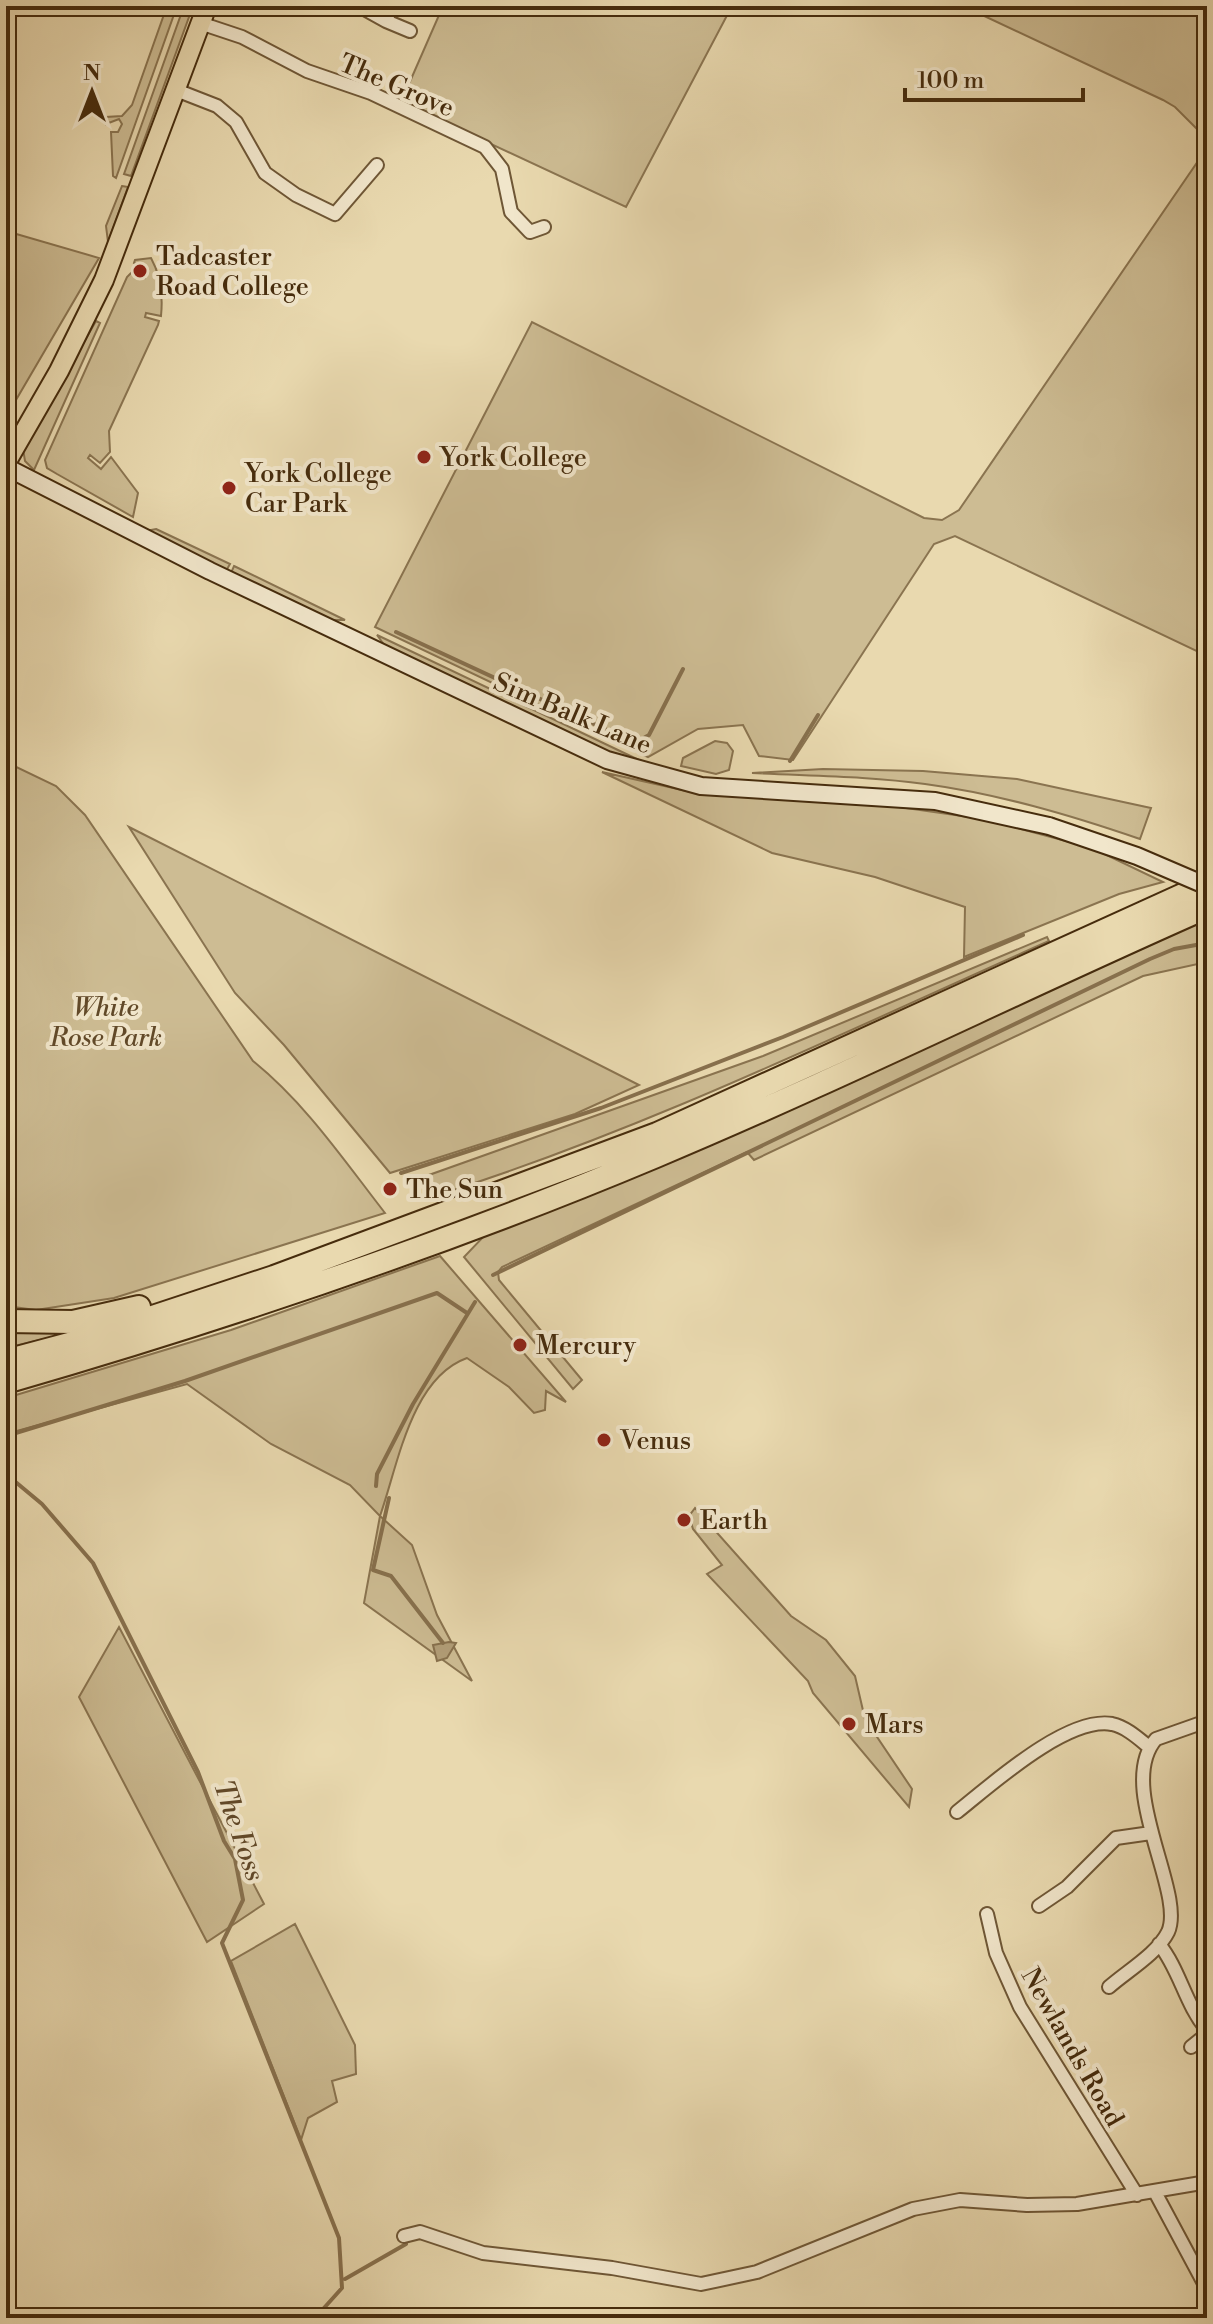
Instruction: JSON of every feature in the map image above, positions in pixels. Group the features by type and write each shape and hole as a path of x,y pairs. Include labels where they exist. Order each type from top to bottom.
{"highway":[{"path":"6,1361 77,1342 274,1277 657,1134 1207,885"},
{"path":"6,1382 303,1292 464,1233 656,1157 874,1061 1207,907"},
{"path":"6,1321 73,1322 235,1280 274,1277"}],"main road":[{"path":"6,465 59,371 104,280 204,14"}],"street":[{"path":"359,6 410,31"},
{"path":"386,21 392,6"},
{"name":"The Grove","path":"204,14 307,71 371,93 485,147 502,169 511,212 528,239 544,227"},
{"path":"176,90 217,106 236,122 265,173 296,195 335,214 377,165"},
{"name":"Sim Balk Lane","path":"6,465 210,571 607,760 701,786 935,801 1049,826 1137,856 1207,885"},
{"path":"1109,1987 1159,1944 1168,1932 1170,1907 1151,1833 1143,1774 1149,1747 1167,1732 1207,1721"},
{"path":"957,1812 1064,1733 1081,1727 1114,1724 1149,1747"},
{"path":"990,1768 999,1779"},
{"path":"1039,1906 1067,1887 1116,1838 1151,1833"},
{"name":"Newlands Road","path":"987,1914 996,1953 1020,2007 1137,2195"},
{"path":"1159,1944 1170,1957 1189,2004 1207,2032 1191,2047"},
{"path":"404,2236 420,2232 483,2253 612,2268 701,2284 757,2272 913,2209 960,2200 1064,2205 1207,2182"},
{"path":"1155,2192 1207,2289"}],"green space":[{"path":"167,6 177,6 116,178 113,176 111,132 118,132 122,124 119,119 106,124 106,117 122,116 132,105"},
{"path":"184,6 193,6 131,176 124,174"},
{"path":"443,6 732,6 626,207 401,102"},
{"path":"963,6 1207,6 1207,139 1175,107 1163,100"},
{"name":"York College","path":"1207,148 1207,656 955,536 934,544 793,760 759,756 743,725 698,729 648,757 375,627 532,322 924,518 942,520 959,510"},
{"path":"122,186 128,187 108,242 106,226"},
{"path":"6,231 99,258 6,417"},
{"path":"151,258 160,286 161,316 146,313 145,317 159,321 158,325 109,431 110,452 100,463 90,455 88,458 101,469 111,457 138,493 133,517 47,468 45,460 127,277 132,272 145,278 148,270 134,263 135,260"},
{"path":"96,321 100,323 34,470 25,461 23,449"},
{"path":"156,529 230,564 226,571 146,531"},
{"path":"234,566 345,620 329,620 231,573"},
{"path":"377,635 641,761 603,750 385,646"},
{"path":"715,741 727,743 733,751 729,770 716,774 681,766 683,758"},
{"name":"White Rose Park","path":"6,762 56,786 85,815 253,1061 307,1114 385,1213 114,1298 36,1310 6,1306"},
{"path":"823,769 923,771 1017,779 1151,808 1140,839 1034,806 953,788 882,779 752,773"},
{"path":"602,772 691,792 864,802 983,819 1092,848 1163,882 1119,894 964,957 965,907 875,877 772,853"},
{"name":"White Rose Park","path":"129,827 639,1085 575,1114 390,1173 284,1045 235,993"},
{"path":"1207,919 1207,962 1143,976 754,1160 747,1152 502,1267 498,1272 499,1280 582,1380 573,1389 464,1257 485,1235 746,1129"},
{"path":"1047,937 1049,941 669,1110 592,1141 435,1196 429,1175 763,1056"},
{"path":"440,1256 566,1402 546,1391 545,1410 534,1413 509,1387 467,1358 448,1368 432,1384 409,1425 380,1516 350,1485 271,1444 187,1384 6,1434 6,1398 231,1330"},
{"path":"6,1325 103,1325 6,1348"},
{"path":"695,1508 791,1616 826,1640 855,1676 865,1719 912,1789 909,1807 813,1693 808,1681 707,1574 722,1565 693,1529 689,1516"},
{"path":"380,1516 412,1545 437,1615 472,1681 364,1603"},
{"path":"119,1627 264,1904 207,1942 79,1697"},
{"path":"295,1924 355,2045 356,2074 332,2081 337,2102 308,2118 301,2140 231,1961"}],"shaded area":[{"path":"456,1643 447,1658 437,1661 433,1645"}],"waterway":[{"path":"396,632 635,743 649,735 683,669"},
{"path":"790,761 818,715"},
{"path":"401,1173 601,1108 783,1037 1023,935"},
{"path":"493,1275 1150,959 1174,949 1207,943"},
{"path":"6,1436 185,1381 437,1293 467,1313"},
{"path":"376,1486 377,1474 413,1404 475,1302"},
{"name":"The Foss","path":"6,1474 42,1504 93,1563 198,1772 224,1841 235,1859 243,1900 222,1943 339,2238 342,2288 315,2318"},
{"path":"389,1498 373,1570 391,1576 443,1643"},
{"path":"345,2279 406,2244"}],"place":[{"name":"Tadcaster Road College","path":"140,271"},
{"name":"York College","path":"424,457"},
{"name":"York College Car Park","path":"229,488"},
{"name":"The Sun","path":"390,1189"},
{"name":"Mercury","path":"520,1345"},
{"name":"Venus","path":"604,1440"},
{"name":"Earth","path":"684,1520"},
{"name":"Mars","path":"849,1724"}]}
